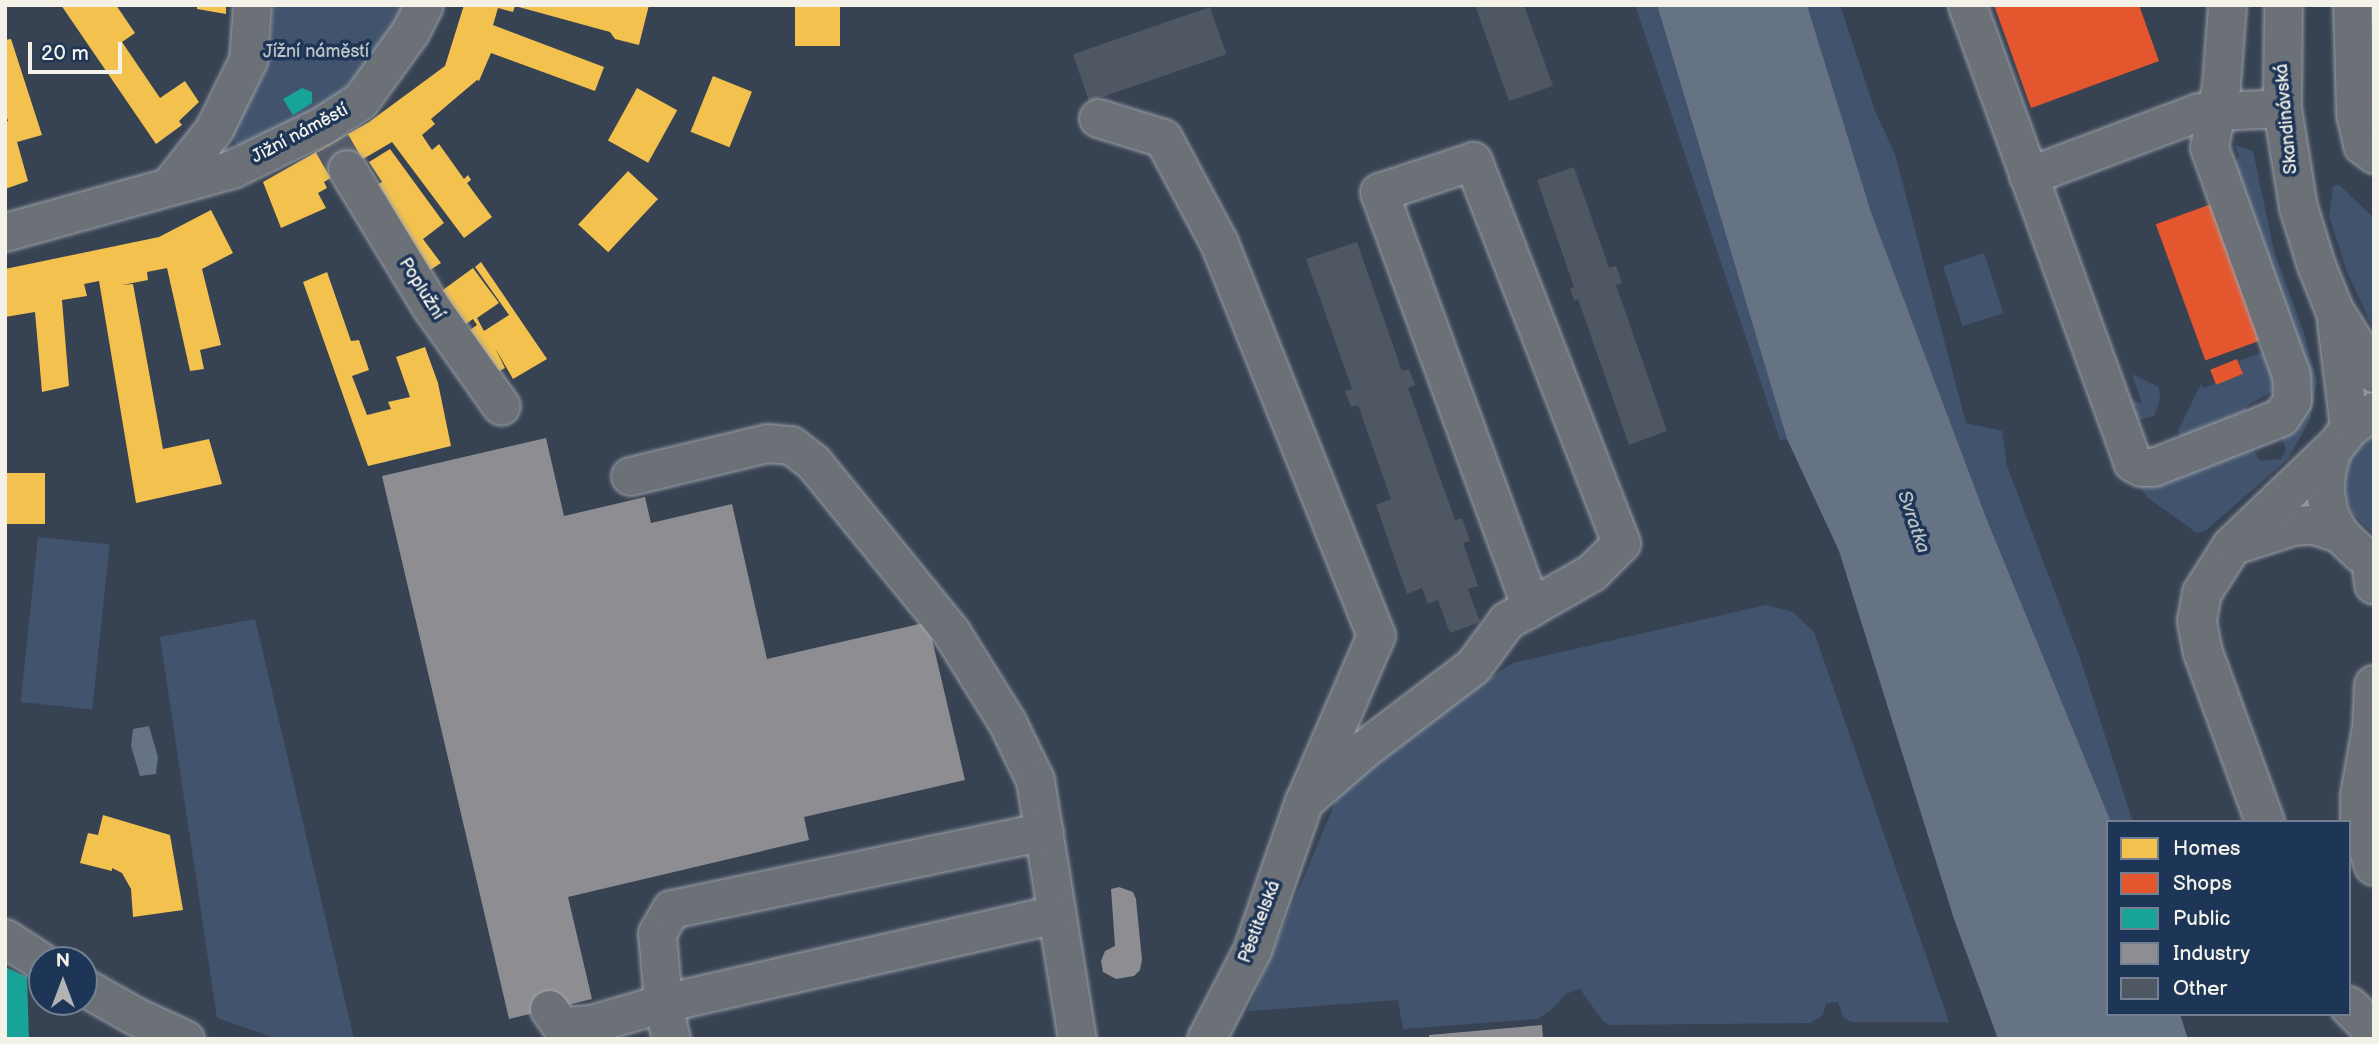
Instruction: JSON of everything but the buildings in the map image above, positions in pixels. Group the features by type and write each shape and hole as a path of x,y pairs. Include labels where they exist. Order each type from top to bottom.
{"highway":[{"path":"2264,820 2203,653 2197,621 2202,593 2232,546 2352,430"},
{"path":"2232,546 2293,526 2314,525 2339,533"},
{"path":"2374,685 2373,725 2362,774 2360,824 2374,866"},
{"path":"2351,1008 2374,1031"}],"street":[{"path":"169,186 214,129 248,60 252,5"},
{"name":"Jižní náměstí","path":"5,232 232,169 334,146 360,101 410,32 424,5"},
{"path":"1967,5 2133,462 2141,467 2152,467 2281,417 2292,400 2291,375 2209,147 2217,110 2227,5"},
{"name":"Skandinávská","path":"2283,5 2282,107 2298,206 2316,265 2334,310 2374,373"},
{"path":"2351,5 2355,114 2362,145 2374,154"},
{"path":"2028,176 2188,116 2217,110 2282,107"},
{"name":"Pěstitelská","path":"1098,118 1163,138 1219,243 1376,635 1304,801 1252,950 1206,1039"},
{"name":"Poplužní","path":"334,146 431,307 501,406"},
{"path":"1304,801 1364,748 1473,666 1507,620 1531,607 1592,572 1621,543 1473,161 1379,192 1531,607"},
{"name":"Skandinávská","path":"2334,310 2352,430 2326,471 2325,493 2329,514 2339,533"},
{"path":"630,476 767,443 791,445 813,462 951,632 1007,722 1035,780 1077,1039"},
{"path":"2339,533 2373,568"},
{"path":"671,1039 663,1003 657,933 671,909 1044,831"},
{"path":"550,1009 561,1026 591,1024 663,1003 1055,914"},
{"path":"5,938 28,953"},
{"path":"98,995 185,1039"}],"green space":[{"name":"Jížní náměstí","path":"273,5 407,5 367,66 328,104 239,148 229,133 263,78 270,50"},
{"path":"1635,5 1657,5 1787,439 1780,440"},
{"path":"1807,5 1840,5 1875,111 1895,154 1966,423 2002,431 2007,466 2080,658 2132,820 2110,820 1987,520 1871,212"},
{"path":"2235,145 2253,151 2274,251 2303,330 2317,381 2310,420 2288,459 2205,531 2197,533 2148,498 2132,478 2247,439 2260,461 2281,459 2286,450 2279,428 2297,418 2233,166 2239,157"},
{"path":"2338,184 2374,218 2374,330 2347,272 2329,216 2333,187"},
{"path":"1984,253 2003,313 1963,326 1943,266"},
{"path":"2272,349 2284,385 2248,405 2237,424 2184,444 2178,431 2201,384 2203,388 2242,374 2239,361"},
{"path":"2132,374 2159,387 2160,400 2154,416 2138,420 2130,418 2114,392 2142,404"},
{"path":"2374,434 2374,534 2353,514 2346,497 2345,478 2350,460"},
{"path":"38,537 110,545 92,710 21,702"},
{"path":"1766,605 1793,612 1814,632 1949,1022 1851,1022 1843,1017 1838,1002 1826,1003 1823,1015 1810,1023 1610,1025 1603,1021 1580,989 1566,994 1550,1011 1537,1019 1403,1029 1398,1000 1248,1011 1337,798 1361,770 1467,692 1513,663"},
{"path":"255,619 354,1039 278,1039 217,1018 160,637"}],"water":[{"name":"Svratka","path":"1657,5 1807,5 1871,212 1987,520 2110,820 2106,820 2106,1016 2181,1016 2188,1039 1998,1039 1954,919 1839,551 1787,439"},
{"path":"149,726 158,757 156,774 140,776 131,746 133,729"}],"tunnel":[{"path":"332,143 347,169"}]}
